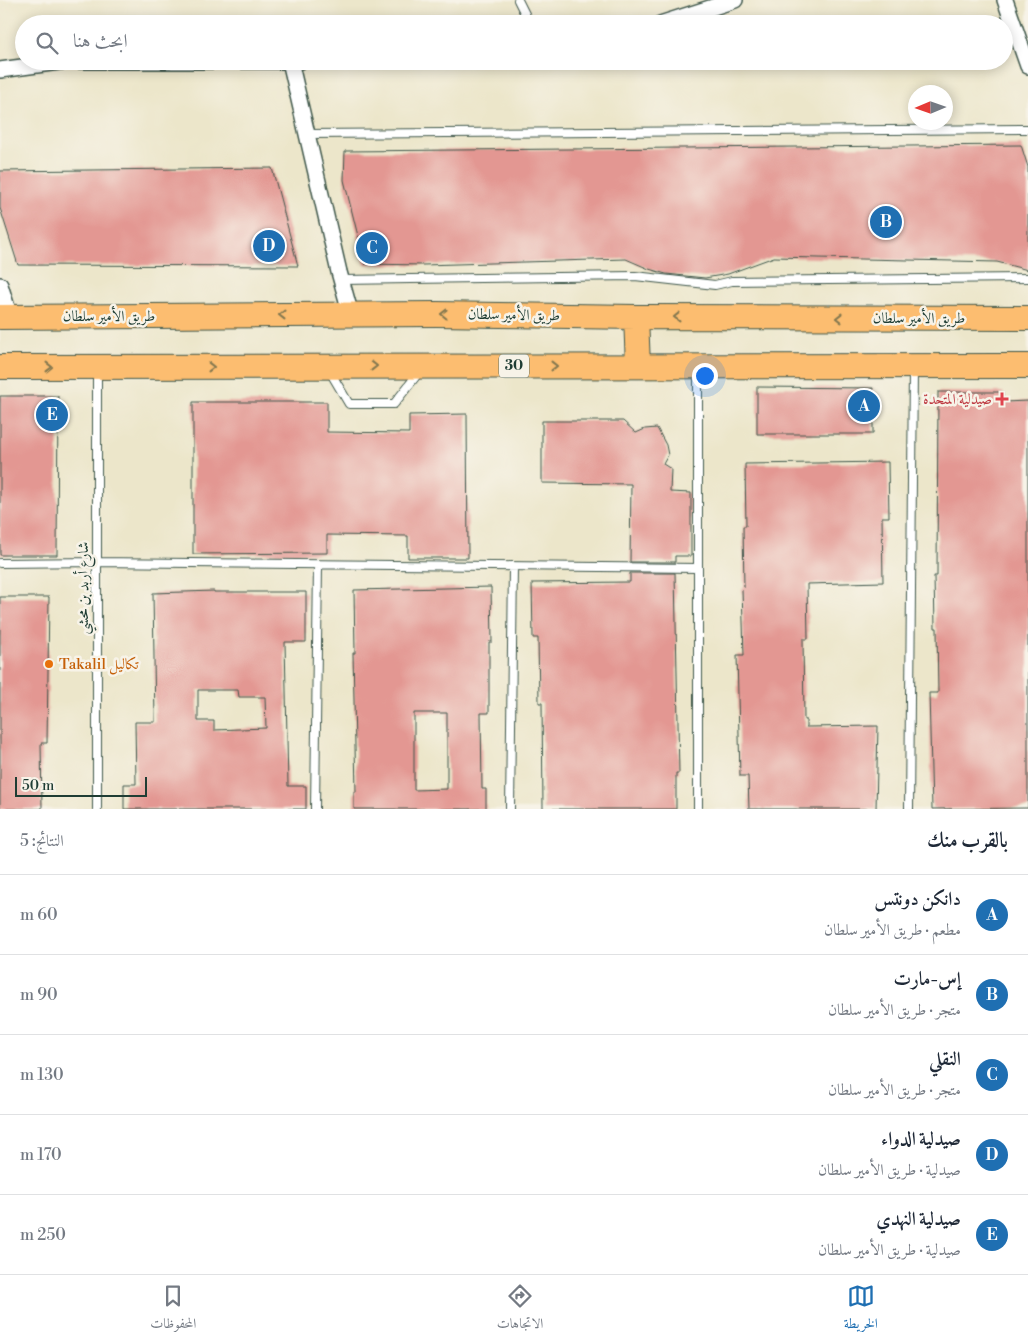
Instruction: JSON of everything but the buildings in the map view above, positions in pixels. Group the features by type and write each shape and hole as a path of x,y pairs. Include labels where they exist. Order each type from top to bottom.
{"main road":[{"name":"طريق الأمير سلطان","path":"5,317 351,315 1028,318"},
{"path":"636,317 638,366"},
{"name":"30","path":"0,367 1028,366"}],"street":[{"path":"688,15 735,0"},
{"path":"1004,0 1009,15"},
{"path":"1013,25 1028,66"},
{"path":"0,70 15,68"},
{"path":"292,70 351,315"},
{"path":"0,285 5,317"}],"lane":[{"path":"518,0 526,15"},
{"path":"307,134 1028,129"},
{"path":"342,280 635,276 715,285 732,281 1028,278"},
{"name":"شارع أربد بن محشي","path":"97,366 97,809"},
{"path":"326,366 349,404 394,404 424,366"},
{"path":"698,366 698,809"},
{"path":"909,809 913,366"},
{"path":"0,563 97,562 698,568"},
{"path":"315,809 318,564"},
{"path":"510,809 513,566"}],"place":[{"name":"إس-مارت","path":"886,222"},
{"name":"صيدلية الدواء","path":"269,246"},
{"name":"النقلي","path":"372,248"},
{"name":"صيدلية المتحدة","path":"1002,399"},
{"name":"دانكن دونتس","path":"864,406"},
{"name":"صيدلية النهدي","path":"52,415"},
{"name":"Takalil تكاليل","path":"49,664"}]}
